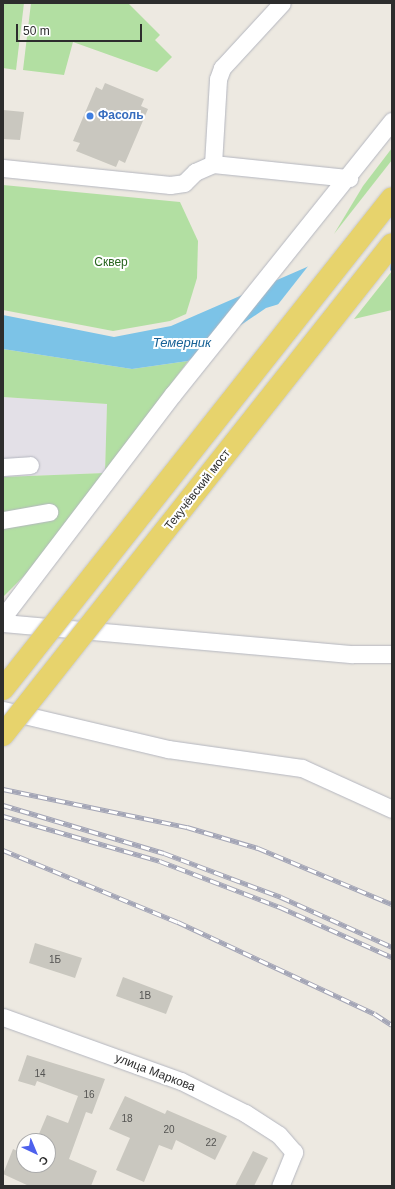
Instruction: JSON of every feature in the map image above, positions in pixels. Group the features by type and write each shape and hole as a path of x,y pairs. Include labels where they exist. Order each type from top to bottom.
{"main road":[{"path":"3,689 392,198"},
{"name":"Текучёвский мост","path":"3,735 392,244"}],"street":[{"path":"213,164 218,79 222,68 282,3"},
{"path":"3,617 173,394 290,251 392,121"},
{"path":"3,168 170,185 184,183 195,172 213,164 348,178"},
{"path":"3,467 30,464"},
{"path":"3,520 49,512"},
{"path":"3,623 353,654 392,654"},
{"path":"3,710 168,750 302,768 392,809"},
{"name":"улица Маркова","path":"3,1017 181,1081 244,1114 279,1135 294,1152 281,1186"}],"shaded area":[{"path":"3,397 107,404 105,473 3,477"}],"green space":[{"path":"3,3 24,3 16,70 3,68"},
{"path":"31,3 128,3 160,35 155,40 172,57 157,72 73,42 64,75 23,70"},
{"path":"392,148 392,160 334,234 363,186"},
{"name":"Сквер","path":"3,185 180,202 198,241 197,278 186,314 170,321 113,331 3,310"},
{"path":"392,271 392,310 354,319"},
{"path":"3,349 132,369 188,361 105,473 107,404 3,397"},
{"path":"105,473 26,574 3,597 3,477"}],"water":[{"name":"Темерник","path":"392,230 392,270 266,308 188,361 132,369 3,349 3,315 114,337 171,326"}],"pier":[{"path":"392,228 390,273 276,307 309,265"}],"building":[{"path":"105,83 144,99 141,106 148,109 125,163 119,160 116,167 76,151 80,143 73,141 96,87 102,90"},
{"path":"3,110 24,112 20,140 3,139"},
{"path":"35,943 82,958 75,978 29,963"},
{"path":"123,977 173,996 166,1014 116,996"},
{"path":"27,1055 105,1079 92,1114 86,1112 69,1159 97,1171 91,1186 29,1186 3,1174 13,1149 16,1150 16,1173 56,1173 56,1133 39,1133 47,1115 68,1123 78,1096 37,1081 35,1086 18,1081"},
{"path":"125,1096 165,1114 167,1110 227,1136 215,1160 176,1140 172,1150 159,1145 144,1182 116,1170 130,1138 109,1129"},
{"path":"253,1151 268,1158 254,1186 235,1186"}],"railway":[{"path":"3,789 187,827 258,848 392,904"},
{"path":"3,805 164,853 281,897 392,947"},
{"path":"3,816 160,861 280,907 392,957"},
{"path":"3,850 178,922 375,1014 392,1025"}],"place":[{"name":"Фасоль","path":"90,116"}]}
